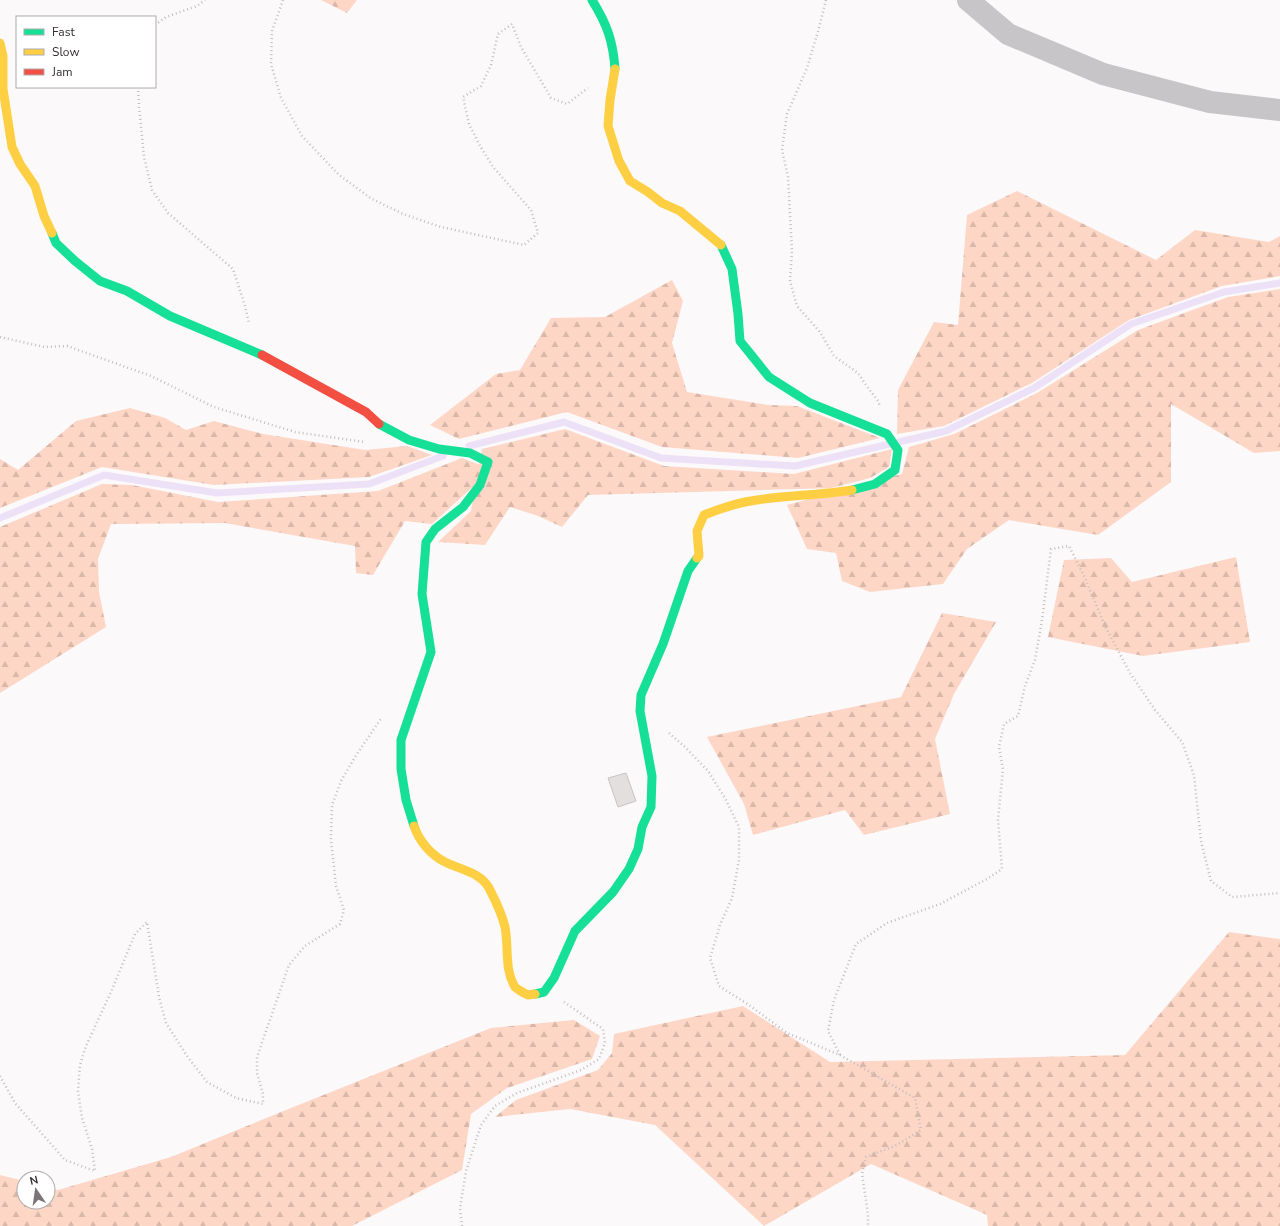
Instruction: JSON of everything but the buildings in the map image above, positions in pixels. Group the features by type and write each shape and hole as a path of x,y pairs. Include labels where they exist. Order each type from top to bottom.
{"street":[{"path":"0,43 3,56 3,89 12,147 20,164 35,186 44,216 56,243 75,261 100,281 127,291 170,316 254,351 366,412 381,426 409,440 439,449 470,453 488,462 480,485 463,507 435,529 426,542 422,594 426,631 431,652 401,740 401,769 406,800 417,834 429,850 445,862 469,871 485,881 498,906 505,927 509,971 516,988 528,995 544,992 554,978 575,931 613,892 629,869 638,849 642,827 651,808 652,776 640,711 641,695 663,644 688,572 699,556 697,531 704,515 716,509 747,501 835,494 876,484 895,470 898,450 887,434 810,403 769,377 740,341 732,269 722,246 680,211 662,203 630,181 619,161 608,126 610,100 615,72 614,54 609,32 592,0"},
{"path":"968,0 1008,34 1104,74 1210,102 1280,110"}],"path":[{"path":"156,24 166,17 197,6 206,0"},
{"path":"283,0 272,31 271,64 281,98 302,136 339,175 372,199 403,214 441,227 524,245 538,233 531,210 493,167 478,144 468,124 463,97 481,86 491,65 498,34 512,24 521,47 551,98 567,104 587,89 590,82"},
{"path":"826,0 807,68 787,114 782,150 788,177 792,251 790,281 797,306 820,332 834,356 858,373 878,400 887,434"},
{"path":"138,88 144,157 152,190 168,213 233,269 245,306 254,351"},
{"path":"0,337 44,348 67,346 151,376 214,407 295,432 370,442"},
{"path":"840,1056 828,1031 834,1000 856,944 887,923 940,904 987,879 1002,869 998,820 1003,769 999,747 1004,724 1018,716 1025,686 1035,660 1042,620 1051,549 1069,546 1085,578 1105,626 1130,673 1155,710 1182,742 1194,775 1201,840 1211,881 1232,897 1280,893"},
{"path":"0,1076 15,1103 65,1160 95,1171 92,1149 82,1118 78,1091 80,1064 86,1046 111,992 135,934 147,922 159,997 166,1023 207,1082 236,1098 263,1104 263,1094 257,1073 257,1057 288,965 305,946 340,924 344,910 336,886 331,840 332,805 341,781 355,757 386,712"},
{"path":"668,733 685,747 708,771 725,798 739,827 739,860 732,898 720,925 710,958 719,986 749,1005 787,1033 840,1056 915,1098 921,1130 897,1145 866,1157 862,1174 868,1214 868,1226"},
{"path":"462,1226 460,1208 466,1171 481,1125 495,1106 517,1093 581,1070 599,1059 605,1043 603,1028 557,997 550,984"}],"green space":[{"path":"321,0 357,0 347,13"},
{"path":"1017,191 1156,260 1195,230 1269,242 1280,236 1280,276 1222,286 1129,320 1032,383 944,426 897,434 898,390 934,322 958,325 967,215"},
{"path":"672,280 683,301 672,343 687,392 768,405 797,406 880,438 798,458 662,447 567,412 459,439 430,425 496,374 520,370 551,318 605,317"},
{"path":"1280,289 1280,451 1254,453 1171,404 1171,482 1098,535 1009,520 967,549 943,584 870,592 842,581 836,553 807,549 787,505 902,474 909,447 954,434 1037,393 1138,330 1228,297"},
{"path":"130,408 165,418 186,430 214,421 263,434 365,450 407,446 432,455 369,477 214,485 102,467 0,508 0,459 18,470 76,421"},
{"path":"565,429 664,466 794,474 892,449 889,467 870,478 831,488 588,495 562,527 538,516 510,507 485,545 438,542 471,511 482,449"},
{"path":"462,458 483,466 476,484 432,524 405,521 373,575 356,573 355,546 225,523 111,524 98,559 99,592 106,627 0,693 0,527 102,484 132,485 218,502 378,491"},
{"path":"1236,557 1250,642 1143,656 1048,637 1064,560 1111,558 1132,582"},
{"path":"942,613 996,622 954,694 935,739 950,814 864,835 845,810 753,835 744,804 707,737 901,697"},
{"path":"1229,932 1280,939 1280,1226 988,1226 987,1215 871,1164 764,1226 655,1125 570,1109 495,1117 516,1100 598,1070 612,1053 614,1034 743,1006 830,1062 1125,1055"},
{"path":"574,1020 600,1036 592,1059 507,1088 471,1114 462,1170 352,1226 0,1226 0,1175 16,1179 16,1210 56,1210 56,1190 171,1157 491,1028"}],"waterway":[{"path":"469,446 564,422 661,458 795,466 946,431 1034,388 1131,324 1224,292 1280,283"},
{"path":"0,518 104,475 217,493 369,484 443,456"}],"traffic: fast":[{"path":"592,0 602,17 611,41 615,69"},
{"path":"52,233 56,243 75,261 100,281 127,291 170,316 262,355"},
{"path":"721,245 732,269 740,341 769,377 810,403 887,434 898,450 895,470 875,484 852,490"},
{"path":"379,424 409,440 439,449 470,453 488,462 480,485 463,507 435,529 426,542 422,594 431,652 401,740 401,769 406,800 414,826"},
{"path":"535,994 544,992 554,978 575,931 613,892 629,869 638,849 642,827 651,807 652,776 640,711 641,695 663,644 688,571 697,558"}],"traffic: slow":[{"path":"0,43 3,56 3,89 12,147 20,164 35,186 44,216 52,233"},
{"path":"615,69 608,126 619,161 630,181 662,203 680,211 721,245"},
{"path":"697,558 699,556 697,531 704,515 745,502 852,490"},
{"path":"414,826 422,842 435,856 481,878 489,888 504,922 509,973 515,987 528,995 535,994"}],"traffic: jam":[{"path":"262,355 366,412 379,424"}]}
